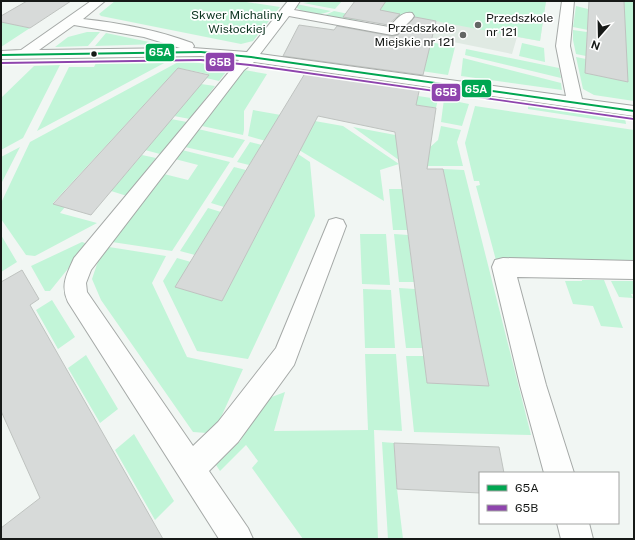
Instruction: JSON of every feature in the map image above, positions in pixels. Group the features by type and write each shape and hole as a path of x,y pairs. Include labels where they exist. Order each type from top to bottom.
{"street":[{"path":"25,54 99,1"},
{"path":"237,539 76,295 75,284 82,265 239,67 251,57 294,1"},
{"path":"568,1 563,46 575,103"},
{"path":"285,12 392,31 408,16"},
{"path":"71,21 108,26 174,40 201,52"},
{"path":"1,55 201,52 251,57 634,111"},
{"path":"190,469 228,432 285,356 336,226"},
{"path":"559,472 533,385 503,267 634,270"},
{"path":"573,524 577,539"}],"shaded area":[{"name":"Przedszkole nr 121","path":"546,1 540,41 517,37 512,54 409,33 417,18 398,14"}],"green space":[{"name":"Skwer Michaliny Wisłockiej","path":"115,1 240,1 280,7 253,41 241,44 101,16 99,14"},
{"path":"316,1 342,1 335,9 303,3"},
{"name":"Przedszkole nr 121","path":"386,1 546,1 540,41 404,15 396,18 376,21 323,16 334,11 363,17"},
{"path":"615,1 634,1 634,101 594,95 583,89 576,57 586,59 586,73 628,82"},
{"path":"296,4 331,11 322,14 310,14 297,8"},
{"path":"576,6 588,9 588,30 573,27"},
{"path":"1,22 30,28 1,47"},
{"path":"573,30 587,32 586,56 576,54 573,40"},
{"path":"87,32 100,32 88,46 55,47 68,37"},
{"path":"106,33 159,44 95,46"},
{"path":"390,34 455,47 448,75 368,63 369,61 424,69 427,59 386,43"},
{"path":"522,43 544,48 545,62 519,56"},
{"path":"466,49 559,68 561,78 465,55"},
{"path":"463,58 561,83 562,90 461,76"},
{"path":"182,60 229,68 219,81 206,78 208,74 178,68 53,203 65,207 60,213 97,223 35,256 26,255 1,219 1,203 30,142"},
{"path":"168,61 37,131 69,67 94,67 96,63"},
{"path":"60,65 23,138 1,150 1,98 34,66"},
{"path":"244,70 267,74 244,111 243,135 202,126"},
{"path":"201,84 215,86 190,119 174,116"},
{"path":"385,91 438,99 436,108 383,100"},
{"path":"444,99 469,104 462,126 441,122"},
{"path":"528,104 625,118 626,124 528,109"},
{"path":"475,106 634,130 634,262 497,264 476,186 480,185 479,181 474,181 465,143"},
{"path":"253,110 343,126 399,164 380,170 384,201 299,150 248,136"},
{"path":"171,119 187,122 160,154 145,150"},
{"path":"441,126 461,130 457,142 463,166 409,166 438,140"},
{"path":"353,127 427,141 403,163"},
{"path":"198,129 245,140 233,158 185,147"},
{"path":"250,142 298,154 310,162 315,216 248,359 197,351 163,281 177,258 191,262 176,287 222,301 297,157 260,148 249,165 237,162"},
{"path":"20,147 1,184 1,157"},
{"path":"182,150 230,162 172,251 112,242 164,174 188,180 198,165 175,159"},
{"path":"142,155 156,158 127,196 111,191"},
{"path":"234,167 246,170 224,207 211,203"},
{"path":"443,169 464,170 531,435 414,432 406,356 424,356 427,383 489,386"},
{"path":"389,189 403,189 408,230 393,230"},
{"path":"208,208 221,212 195,255 180,251"},
{"path":"360,234 386,234 390,285 362,284"},
{"path":"394,234 408,235 414,282 399,282"},
{"path":"1,235 17,262 1,272"},
{"path":"82,242 88,244 50,291 45,291 31,266"},
{"path":"109,247 166,256 152,283 187,357 243,369 217,426 207,433 193,432 101,300 92,279 98,261"},
{"path":"604,280 623,328 601,326 593,306 573,304 565,281"},
{"path":"611,281 634,281 634,294 631,294 633,298 619,297"},
{"path":"399,288 415,289 423,348 406,348"},
{"path":"363,289 391,290 395,348 365,348"},
{"path":"52,300 75,337 58,349 36,310"},
{"path":"365,354 396,354 402,431 374,430 378,539 303,539 252,468 258,461 246,445 220,471 216,465 241,440 249,421 261,401 285,392 274,431 368,430"},
{"path":"86,355 118,409 100,423 68,368"},
{"path":"134,434 174,501 155,520 115,450"},
{"path":"382,442 394,443 397,489 403,539 388,539"}],"building":[{"path":"27,1 71,1 30,28 1,22 1,16"},
{"path":"355,1 386,1 380,10 400,14 388,25 343,17"},
{"path":"589,1 624,1 628,82 585,73"},
{"path":"415,17 436,21 423,75 283,56 299,25 334,30 337,26 392,36 398,35"},
{"path":"178,68 209,75 91,215 53,204"},
{"path":"296,69 420,87 416,105 436,108 427,169 443,169 489,386 427,383 395,132 318,116 222,301 175,287 304,75"},
{"path":"22,270 39,299 30,305 163,539 1,539 1,528 40,498 1,411 1,282"},
{"path":"394,443 499,447 504,472 479,472 479,493 397,489"}],"transit line":[{"name":"65A","path":"1,55 201,52 251,57 634,111"},
{"name":"65B","path":"1,63 201,60 250,65 633,119"}],"place":[{"name":"Przedszkole nr 121","path":"478,25"},
{"name":"Przedszkole Miejskie nr 121","path":"463,35"}]}
